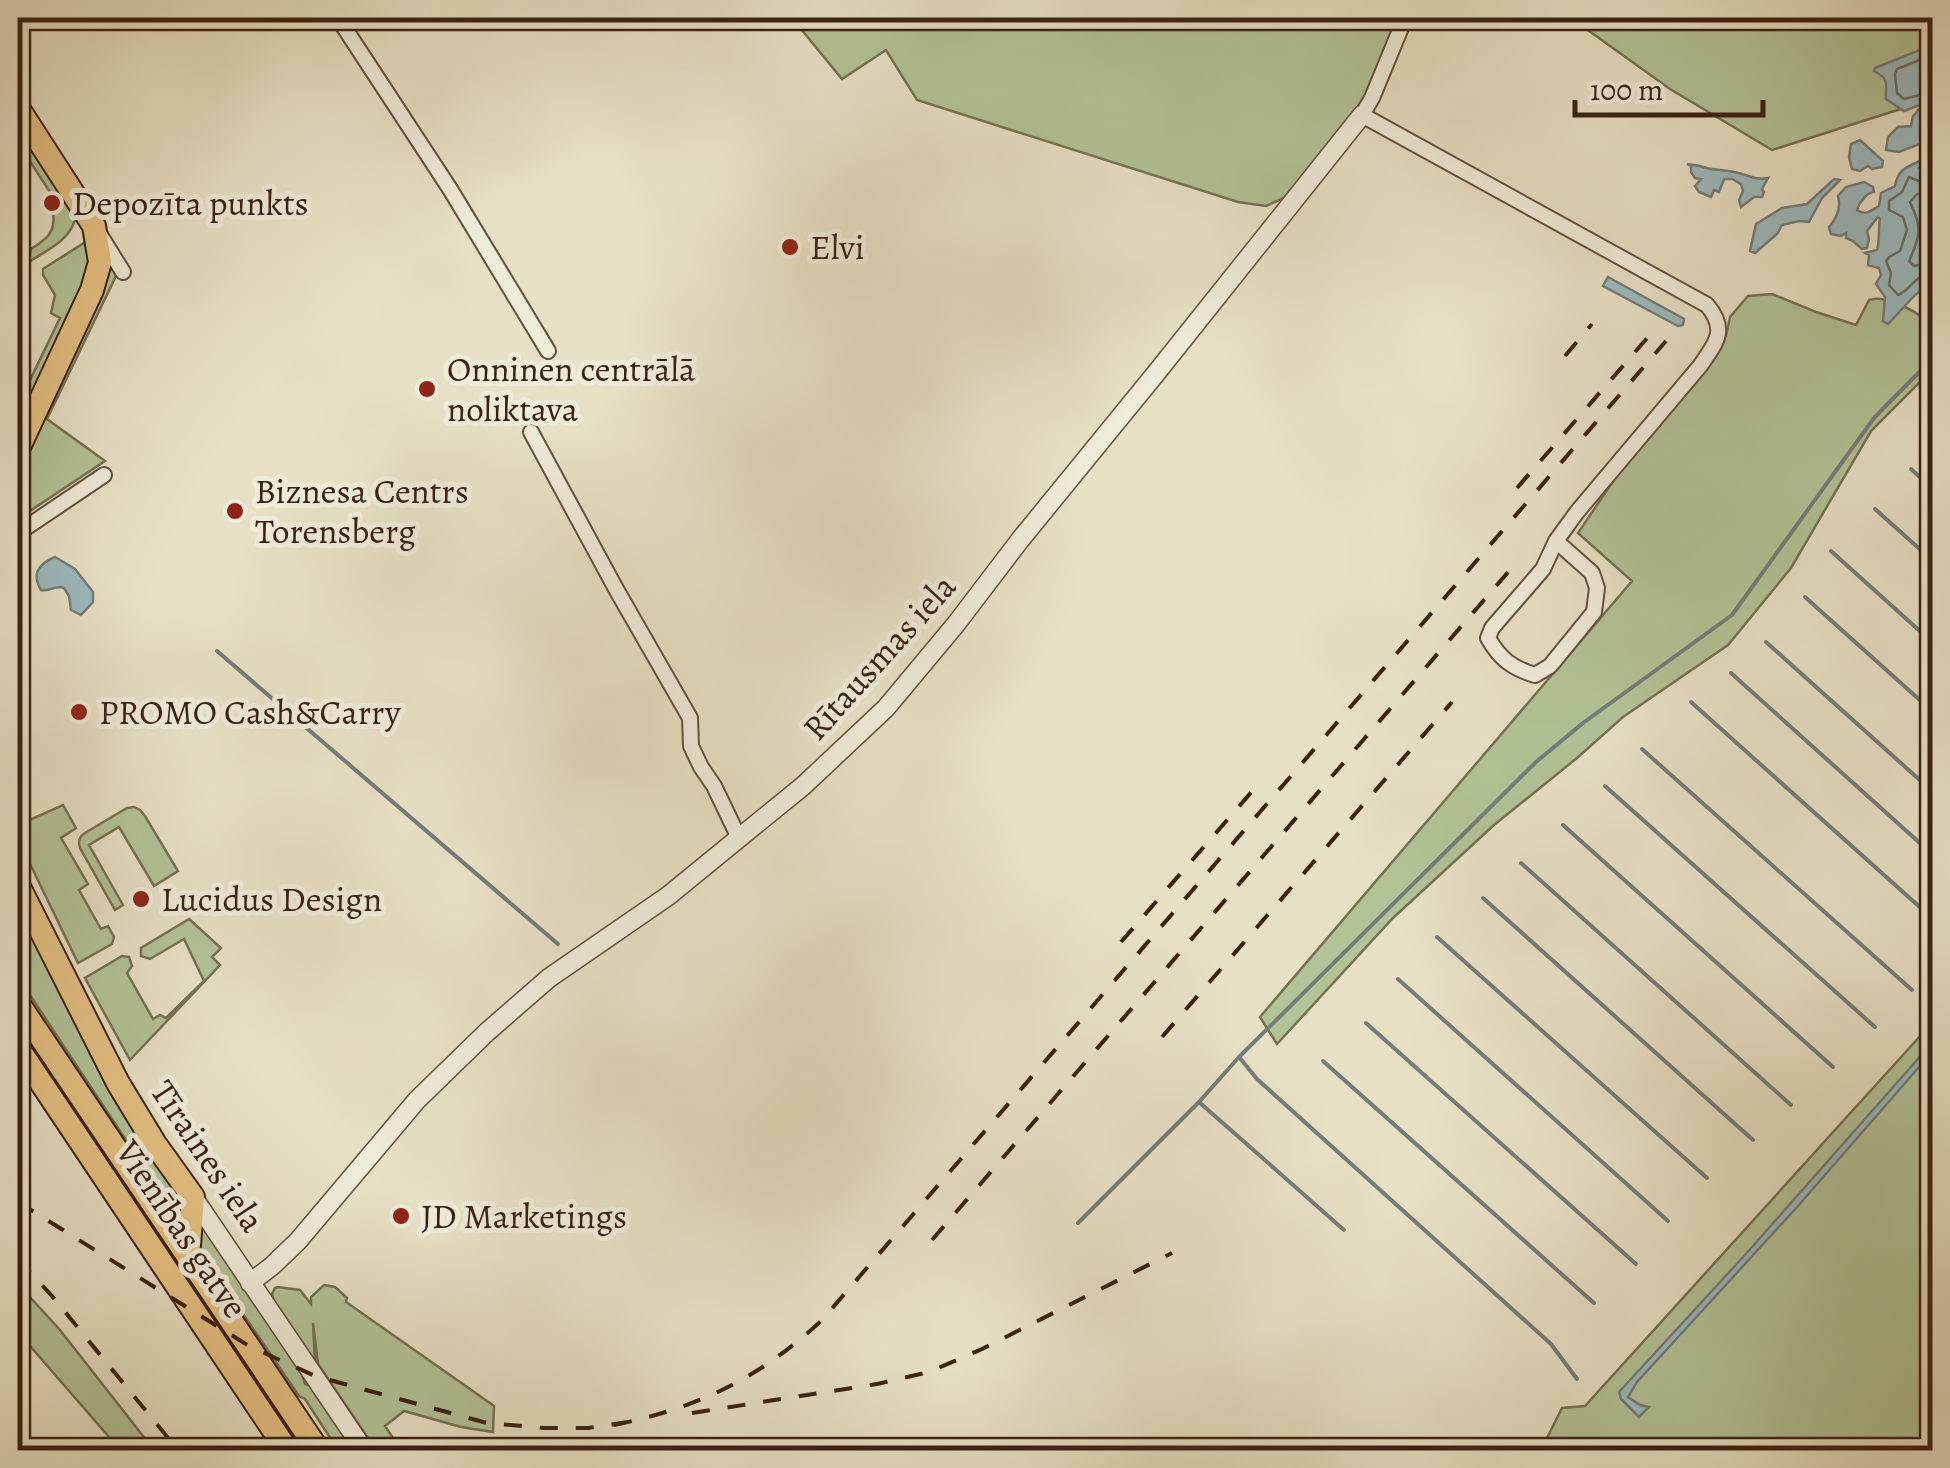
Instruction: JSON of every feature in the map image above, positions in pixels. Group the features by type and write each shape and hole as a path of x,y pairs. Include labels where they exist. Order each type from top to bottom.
{"highway":[{"path":"18,108 94,226 100,262 92,290 18,449"},
{"name":"Tīraines iela","path":"18,885 118,1084 154,1144 194,1197"},
{"name":"Vienības gatve","path":"18,1003 318,1450"},
{"name":"Vienības gatve","path":"18,1048 287,1450"},
{"path":"188,1256 194,1197"}],"street":[{"path":"338,18 450,189 548,351"},
{"name":"Rītausmas iela","path":"250,1283 298,1242 417,1100 488,1032 549,978 668,896 740,838 848,746 901,692 1362,115 1405,18"},
{"path":"1362,115 1707,305 1718,318 1717,340 1700,366 1577,512 1556,541 1543,570 1492,628 1488,638 1496,653 1514,669 1534,675 1550,666 1594,612 1597,588 1592,574 1556,541"},
{"path":"94,226 123,272"},
{"path":"532,432 690,718 691,746 740,838"},
{"path":"18,532 104,475"},
{"name":"Tīraines iela","path":"194,1197 364,1450"}],"green space":[{"path":"792,18 1399,18 1370,93 1284,198 1266,206 1238,202 917,100 886,50 842,79"},
{"path":"1571,18 1932,18 1932,99 1772,150 1670,89"},
{"path":"18,129 40,154 76,215 64,238 26,264 18,262 48,235 53,214 61,209 18,143"},
{"path":"87,241 101,247 116,276 47,419 105,461 18,519 18,381 21,376 30,380 60,318 51,313 55,295 43,269"},
{"path":"1772,294 1856,325 1869,300 1884,300 1911,310 1926,322 1929,330 1932,370 1871,431 1791,568 1728,645 1623,717 1494,825 1393,918 1277,1044 1260,1017 1632,581 1578,533 1618,474 1726,336 1730,317 1748,296"},
{"path":"63,805 76,828 61,838 88,884 79,890 101,929 108,926 114,937 112,944 78,963 18,839 18,825"},
{"path":"134,807 145,816 178,871 154,886 119,827 89,845 123,905 115,910 79,841 85,833"},
{"path":"18,905 157,1160 299,1365 305,1384 311,1386 356,1450 338,1450 305,1399 299,1396 18,977"},
{"path":"189,919 221,948 212,957 220,965 130,1060 85,978 122,956 129,957 132,966 127,973 153,1019 160,1015 166,1018 204,981 184,939 150,959 141,956 141,948"},
{"path":"18,1018 223,1322 205,1312 18,1035"},
{"path":"1932,1023 1932,1450 1541,1450 1562,1408 1585,1406"},
{"path":"18,1284 60,1330 154,1450 119,1450 18,1332"},
{"path":"324,1285 335,1287 347,1298 346,1302 494,1406 493,1432 404,1411 385,1426 401,1450 376,1450 318,1364 313,1323 315,1362 274,1302 272,1294 278,1287 300,1290 311,1304 311,1297"}],"water":[{"path":"1932,40 1932,97 1904,111 1886,99 1886,82 1875,68 1925,48"},
{"path":"1919,109 1932,112 1932,127 1926,127 1930,140 1899,152 1886,150 1888,137 1898,127 1911,126"},
{"path":"1860,140 1883,161 1882,167 1852,169 1851,144"},
{"path":"1932,144 1932,167 1922,149"},
{"path":"1922,160 1922,172 1932,170 1932,282 1888,324 1883,321 1885,297 1876,284 1881,275 1879,268 1868,265 1869,255 1865,253 1877,250 1880,219 1867,231 1867,248 1862,249 1846,238 1846,233 1831,234 1829,227 1838,212 1838,196 1846,187 1864,182 1873,187 1874,192 1864,198 1857,210 1865,213 1879,206 1881,193 1895,186 1898,176 1908,167"},
{"path":"1687,164 1768,178 1762,197 1754,197 1741,207 1741,184 1724,179 1719,192 1714,190 1711,197 1699,192 1695,186 1701,179 1695,178"},
{"path":"1834,179 1840,180 1822,198 1809,222 1782,225 1755,253 1750,251 1756,224 1782,208 1807,204"},
{"path":"1608,277 1684,319 1683,325 1678,326 1603,286"},
{"path":"55,557 75,569 93,592 93,602 81,615 71,610 64,588 41,590 38,584 38,570"},
{"path":"1932,1043 1932,1052 1798,1206 1637,1382 1628,1397 1649,1407 1639,1417 1619,1392"}],"waterway":[{"path":"1078,1223 1536,762 1732,615 1874,418 1932,359"},
{"path":"1911,469 1932,488"},
{"path":"1875,509 1932,560"},
{"path":"1831,551 1932,642"},
{"path":"1805,597 1932,711"},
{"path":"1766,642 1932,791"},
{"path":"217,651 558,944"},
{"path":"1731,673 1932,854"},
{"path":"1691,702 1932,918"},
{"path":"1642,749 1912,990"},
{"path":"1605,786 1875,1027"},
{"path":"1563,825 1833,1067"},
{"path":"1521,863 1791,1105"},
{"path":"1483,898 1753,1140"},
{"path":"1437,937 1707,1178"},
{"path":"1398,979 1668,1221"},
{"path":"1366,1023 1636,1264"},
{"path":"1239,1057 1257,1079 1551,1344 1577,1379"},
{"path":"1323,1061 1594,1303"},
{"path":"1199,1102 1344,1230"}],"railway":[{"path":"1565,356 1592,324"},
{"path":"1517,488 1655,329"},
{"path":"614,1425 673,1410 726,1388 775,1358 822,1320 1666,341"},
{"path":"932,1240 1509,571"},
{"path":"1162,1037 1452,702"},
{"path":"1121,942 1255,788"},
{"path":"18,1202 249,1346 315,1376 487,1423 588,1428 628,1422"},
{"path":"692,1413 929,1372 1172,1253"},
{"path":"18,1259 178,1450"}],"place":[{"name":"Depozīta punkts","path":"52,203"},
{"name":"Elvi","path":"790,247"},
{"name":"Onninen centrālā noliktava","path":"427,389"},
{"name":"Biznesa Centrs Torensberg","path":"235,511"},
{"name":"PROMO Cash&Carry","path":"79,712"},
{"name":"Lucidus Design","path":"141,899"},
{"name":"JD Marketings","path":"401,1216"}]}
